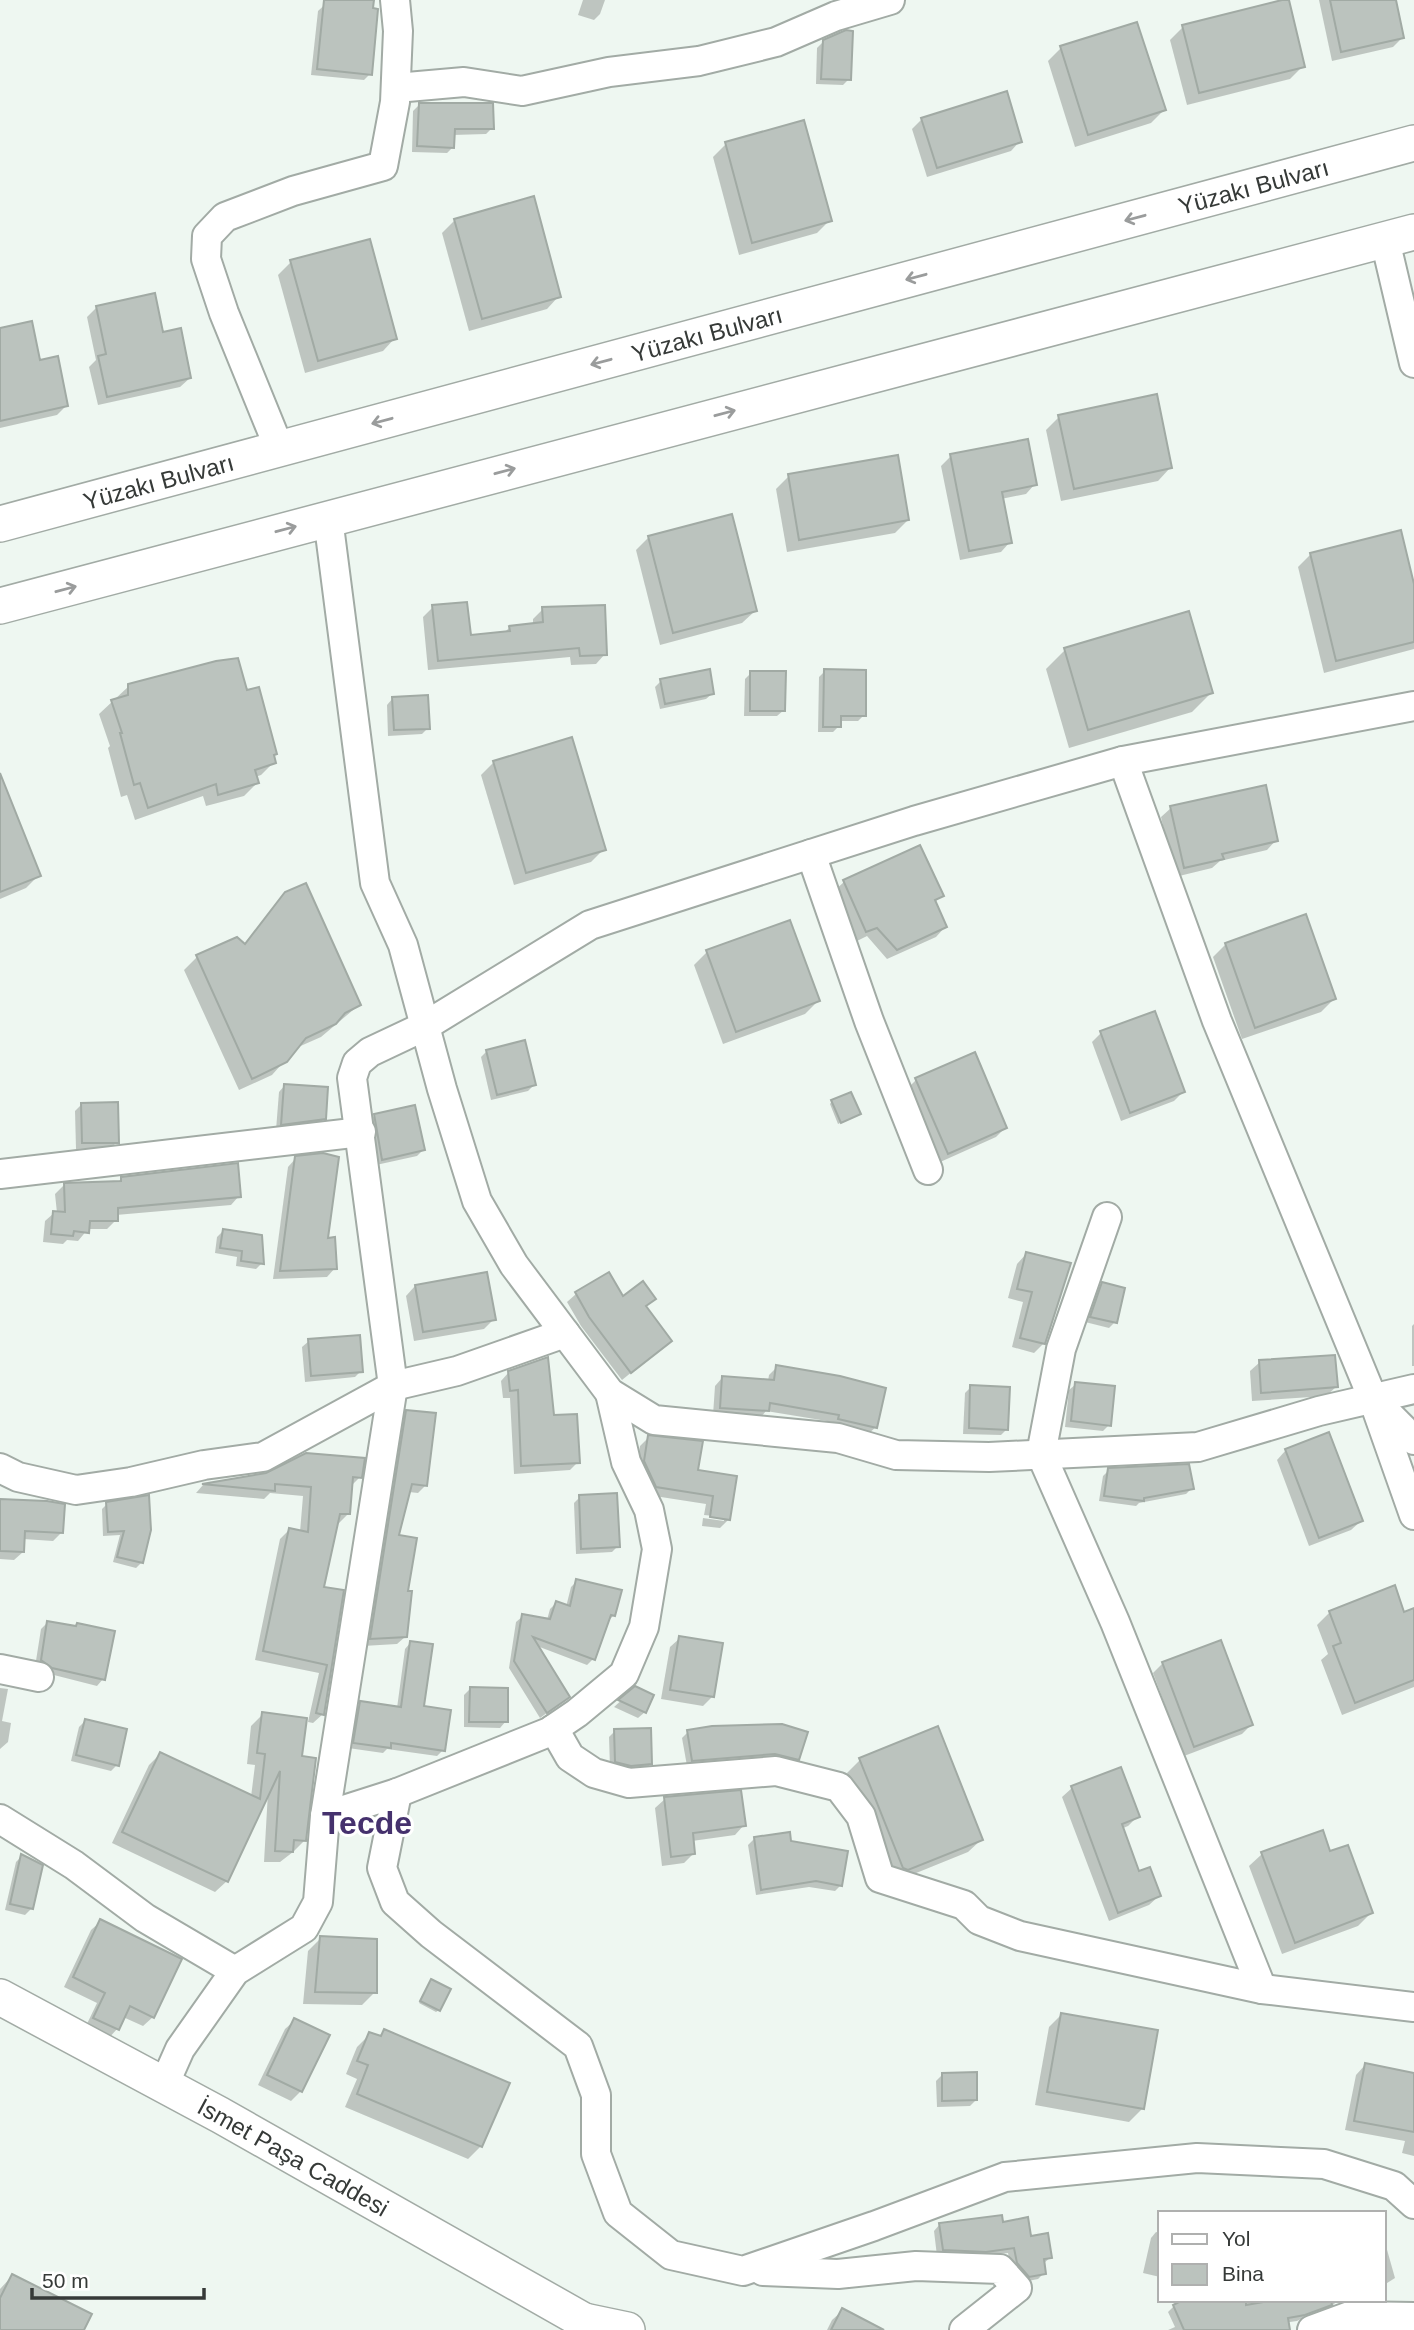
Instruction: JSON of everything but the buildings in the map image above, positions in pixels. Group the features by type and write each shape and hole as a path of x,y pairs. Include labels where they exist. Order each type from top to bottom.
{"main road":[{"name":"Yüzakı Bulvarı","path":"0,524 1414,143"},
{"path":"0,606 1399,236"},
{"name":"İsmet Paşa Caddesi","path":"0,1997 164,2085 588,2325 627,2330"}],"street":[{"path":"279,449 220,302 206,259 207,236 225,218 293,191 383,166 396,102 398,31 395,0"},
{"path":"396,88 464,82 522,91 609,72 699,61 776,43 836,16 851,6 890,0"},
{"path":"1399,236 1414,363"},
{"path":"328,518 375,883 403,945 477,1202 514,1265 610,1393 654,1420 838,1438 896,1455 989,1457 1198,1447 1319,1411 1414,1389"},
{"path":"164,2085 180,2049 236,1972 304,1928 318,1902 325,1816 393,1387 352,1077 357,1063 370,1052 425,1026 590,925 914,821 1123,761 1414,706"},
{"path":"1123,761 1217,1021 1373,1399 1414,1515"},
{"path":"811,854 869,1021 928,1170"},
{"path":"0,1174 361,1132"},
{"path":"1107,1217 1061,1349 1041,1454 1115,1622 1262,1989"},
{"path":"0,1468 18,1477 76,1490 131,1482 204,1465 263,1457 393,1387 457,1371 565,1333"},
{"path":"325,1816 397,1793 554,1729 624,1674 644,1627 657,1549 649,1510 626,1462 610,1393"},
{"path":"1373,1399 1414,1440"},
{"path":"0,1669 39,1677"},
{"path":"554,1729 570,1757 594,1773 629,1783 776,1771 839,1787 861,1816 880,1878 964,1905 979,1920 1020,1936 1262,1989 1414,2007"},
{"path":"397,1793 382,1868 395,1902 431,1934 578,2046 596,2095 596,2154 618,2213 671,2255 743,2270 838,2274 916,2266 1000,2269 1017,2288 964,2330"},
{"path":"0,1819 74,1864 145,1918 236,1972"},
{"path":"743,2270 874,2226 1005,2177 1197,2158 1324,2164 1394,2186 1414,2204"},
{"path":"1312,2330 1350,2316 1414,2317"}],"district":[{"name":"Tecde","path":"367,1823"}]}
